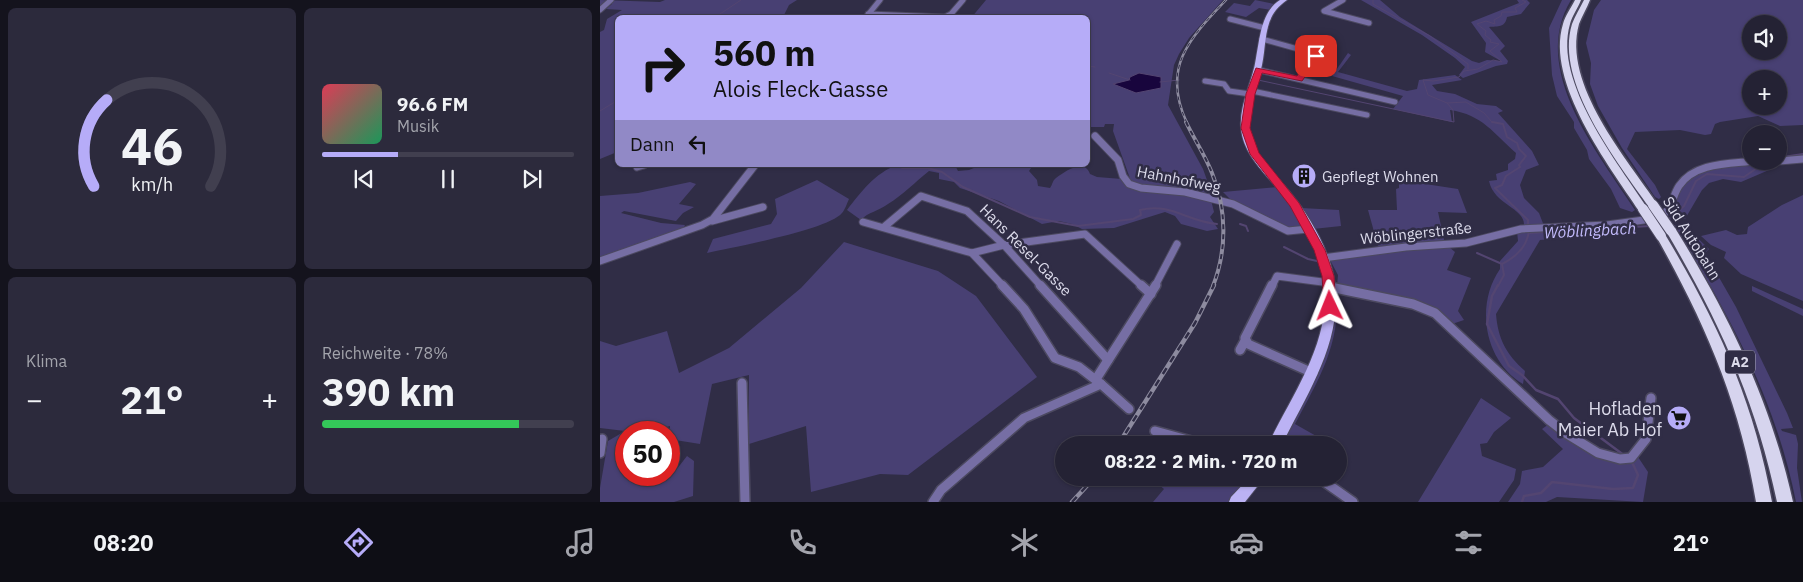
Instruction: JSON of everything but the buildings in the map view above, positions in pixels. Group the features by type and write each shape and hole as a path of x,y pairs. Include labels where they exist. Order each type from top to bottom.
{"highway":[{"name":"Süd Autobahn","path":"1578,0 1569,18 1564,39 1566,70 1571,85 1586,120 1647,212 1693,267 1727,331 1758,406 1784,502"},
{"name":"Süd Autobahn","path":"1587,0 1577,19 1574,32 1573,49 1576,71 1584,94 1597,121 1647,212"},
{"name":"Süd Autobahn","path":"1666,234 1707,318 1740,400 1764,502"}],"main road":[{"path":"1280,436 1313,373 1328,328 1330,285 1323,258 1295,205 1248,147 1245,128 1251,92 1259,70 1262,39 1274,7 1284,0"},
{"path":"1236,502 1250,486"}],"street":[{"path":"600,10 611,0"},
{"path":"868,15 880,0"},
{"path":"950,15 963,0"},
{"path":"1342,0 1324,11 1369,23"},
{"path":"1230,19 1265,28"},
{"path":"1262,39 1316,54 1299,79"},
{"path":"1259,70 1396,102"},
{"path":"1205,81 1224,84 1229,91 1251,92 1367,115"},
{"name":"Hahnhofweg","path":"1095,136 1118,160 1123,176 1129,184 1141,188 1185,192 1233,204 1288,231 1308,229"},
{"path":"1787,160 1803,159"},
{"path":"1665,213 1673,204 1679,186 1691,173 1704,168 1742,163"},
{"path":"710,221 753,167"},
{"name":"Hans Resel-Gasse","path":"884,227 921,196 966,211 1004,244 1108,360"},
{"path":"600,261 710,221 763,207"},
{"name":"Wöblingerstraße","path":"1323,258 1406,247 1466,243 1525,228 1630,223 1647,212"},
{"path":"863,222 972,253 1024,308 1055,358 1079,367 1129,409"},
{"path":"972,253 1004,244 1085,234 1150,294"},
{"path":"932,502 941,490 1024,418 1099,382 1108,360 1150,294 1177,244"},
{"path":"1240,350 1277,276 1408,302 1435,314 1567,434 1606,457 1628,458 1646,439 1651,398"},
{"path":"1245,341 1313,373"},
{"path":"742,383 745,502"},
{"path":"1155,430 1169,436"},
{"path":"600,453 602,438"},
{"path":"1331,486 1354,502"}],"shaded area":[{"path":"600,0 660,2 665,0 797,0 789,5 784,15 615,15 615,153 600,159 600,32 604,30 607,19 622,10 606,9 612,4 606,4 600,10"},
{"path":"986,0 1223,0 1189,38 1179,54 1174,65 1168,105 1203,169 1212,194 1206,196 1132,184 1113,131 1114,124 1105,124 1104,127 1090,127 1090,15 974,15"},
{"path":"1255,0 1274,4 1271,10 1259,8 1246,17 1225,12 1234,3 1250,6"},
{"path":"1361,0 1380,0 1400,17 1472,61 1479,63 1487,60 1501,61 1485,52 1486,43 1471,22 1519,3 1517,0 1527,0 1530,3 1521,14 1507,17 1503,25 1489,27 1505,46 1500,51 1508,61 1507,64 1463,78 1459,75 1465,67 1455,58 1422,35"},
{"path":"1562,0 1571,0 1560,26 1558,54 1563,82 1573,110 1587,137 1635,210 1632,212 1620,208 1611,189 1589,159 1587,150 1574,128 1574,122 1557,96 1552,75 1549,28"},
{"path":"1601,0 1803,0 1803,125 1778,125 1758,116 1720,122 1715,124 1711,134 1705,135 1680,130 1635,132 1627,149 1655,185 1661,197 1659,199 1655,197 1622,148 1598,106 1590,84 1591,63 1586,43 1594,10"},
{"path":"1348,53 1351,55 1338,72 1407,91 1417,89 1419,80 1455,75 1462,80 1432,85 1437,91 1455,94 1477,104 1496,106 1503,111 1498,113 1532,151 1539,165 1526,170 1520,185 1524,198 1539,213 1544,226 1524,225 1520,214 1497,196 1492,189 1489,181 1497,180 1496,174 1508,170 1508,164 1515,159 1516,153 1494,132 1471,116 1461,112 1450,110 1452,122 1393,109 1403,96 1332,76"},
{"path":"1139,73 1161,77 1161,88 1136,93 1113,84 1129,80 1130,77"},
{"path":"1742,160 1742,170 1769,170 1741,182 1723,179 1709,183 1702,190 1685,219 1679,219 1669,213 1681,187 1693,174"},
{"path":"956,167 958,171 976,167 1032,167 1029,171 1037,180 1038,186 1050,188 1055,179 1065,172 1074,167 1084,167 1090,174 1097,177 1122,179 1129,185 1184,193 1211,200 1214,212 1210,217 1218,229 1207,231 1181,224 1175,216 1165,212 1114,228 1082,229 1059,221 1042,224 999,201 960,188 954,182 939,179 939,173 929,171 904,193 861,220 847,210 875,178 889,168"},
{"path":"817,180 849,199 843,212 833,219 800,232 707,253 713,239 771,224 777,214 775,199"},
{"path":"1399,180 1458,189 1467,213 1438,212 1445,244 1378,246 1368,210 1397,210 1396,189 1399,188"},
{"path":"690,182 696,184 679,204 694,207 683,213 676,221 624,211 621,213 661,223 685,225 682,230 600,259 600,196 638,193"},
{"path":"1278,187 1293,205 1304,227 1287,228 1233,202 1223,192"},
{"path":"1803,195 1803,301 1741,274 1724,258 1726,252 1711,245 1701,236 1726,230 1737,235 1747,234 1748,227 1782,205"},
{"path":"1301,208 1339,210 1341,226 1313,229"},
{"path":"1674,225 1688,229 1709,249 1705,253 1736,307 1787,413 1793,428 1781,429 1796,435 1798,444 1797,468 1802,502 1796,502 1776,428 1748,358 1713,291"},
{"path":"1593,227 1595,236 1540,240 1496,314 1504,346 1525,371 1523,384 1510,374 1499,361 1492,347 1488,331 1486,315 1488,299 1492,283 1500,269 1500,261 1518,241 1517,231"},
{"path":"844,242 938,271 976,296 1037,377 908,475 880,474 811,492 806,426 749,444 749,375 712,384 700,444 680,441 680,421 615,421 615,430 600,428 600,341 616,346 667,331 679,373 729,348 801,288"},
{"path":"1449,247 1455,252 1447,270 1471,278 1458,311 1464,320 1452,324 1441,314 1337,286 1338,275 1330,260 1379,252"},
{"path":"1752,286 1803,309 1803,316 1752,291"},
{"path":"1334,292 1337,293 1337,312 1331,345 1320,376 1295,424 1316,436 1286,436 1318,372 1331,334 1334,314"},
{"path":"1481,398 1511,418 1494,432 1487,443 1480,444 1482,456 1516,469 1514,480 1499,502 1418,502"},
{"path":"1549,424 1599,456 1638,457 1648,472 1643,502 1557,497 1546,502 1508,502 1520,484 1522,471 1543,467 1563,449 1542,429"},
{"path":"615,437 615,486 680,486 680,465 687,456 694,461 693,496 674,502 600,502 600,488 608,441"},
{"path":"1160,486 1241,486 1229,502 1153,502 1164,489"}],"waterway":[{"path":"718,15 741,0"},
{"path":"1373,0 1373,4 1430,36 1468,64 1468,69"},
{"path":"1447,103 1428,95 1423,80 1433,81 1459,77 1464,71 1478,69 1493,60 1502,62 1490,51 1499,44 1490,42 1491,40 1485,35 1486,31 1477,24 1486,21 1495,24 1494,20 1501,16 1502,12 1517,12 1515,8 1526,2 1522,0"},
{"path":"1090,66 1095,67"},
{"path":"1109,73 1130,80"},
{"path":"1160,82 1179,80"},
{"path":"1258,80 1454,122 1453,110 1447,103"},
{"path":"600,111 615,102"},
{"path":"1447,103 1466,102 1484,113 1492,122"},
{"path":"1492,122 1499,123"},
{"path":"1492,122 1503,124 1507,137 1517,143 1519,149 1526,156 1519,165 1520,167 1506,176 1502,185 1495,188 1528,220 1528,226"},
{"name":"Wöblingbach","path":"1787,156 1803,154"},
{"path":"902,168 928,168 942,172 963,187 1030,217 1078,226 1133,219 1141,215 1140,210 1151,208 1170,210 1197,220 1217,224"},
{"name":"Wöblingbach","path":"1668,220 1684,206 1696,181 1707,174 1744,177 1754,170"},
{"path":"1240,224 1246,226 1248,231"},
{"name":"Wöblingbach","path":"1530,233 1650,226"},
{"path":"1502,264 1520,251 1526,242 1529,231"},
{"path":"1284,247 1308,259 1317,261"},
{"path":"1477,253 1502,264"},
{"path":"1498,286 1504,275 1502,264"},
{"path":"1498,285 1492,296 1487,324 1509,366 1522,375 1536,390 1558,399 1574,418 1625,456"},
{"path":"1522,502 1524,496 1541,493 1552,482 1613,489 1633,488 1638,475 1632,462"}],"railway":[{"path":"1187,123 1180,104 1177,86 1178,70 1191,42 1226,0"},
{"path":"1186,122 1209,166 1217,187 1223,216 1223,244 1218,272 1213,286"},
{"path":"1124,436 1195,323 1214,285"},
{"path":"1072,502 1087,486"}],"place":[{"name":"Gepflegt Wohnen","path":"1304,176"},
{"name":"Hofladen Maier Ab Hof","path":"1679,418"}],"route":[{"path":"1316,56 1299,79 1259,70 1250,94 1245,128 1255,154 1295,205 1323,258 1330,287 1330,306"}]}
